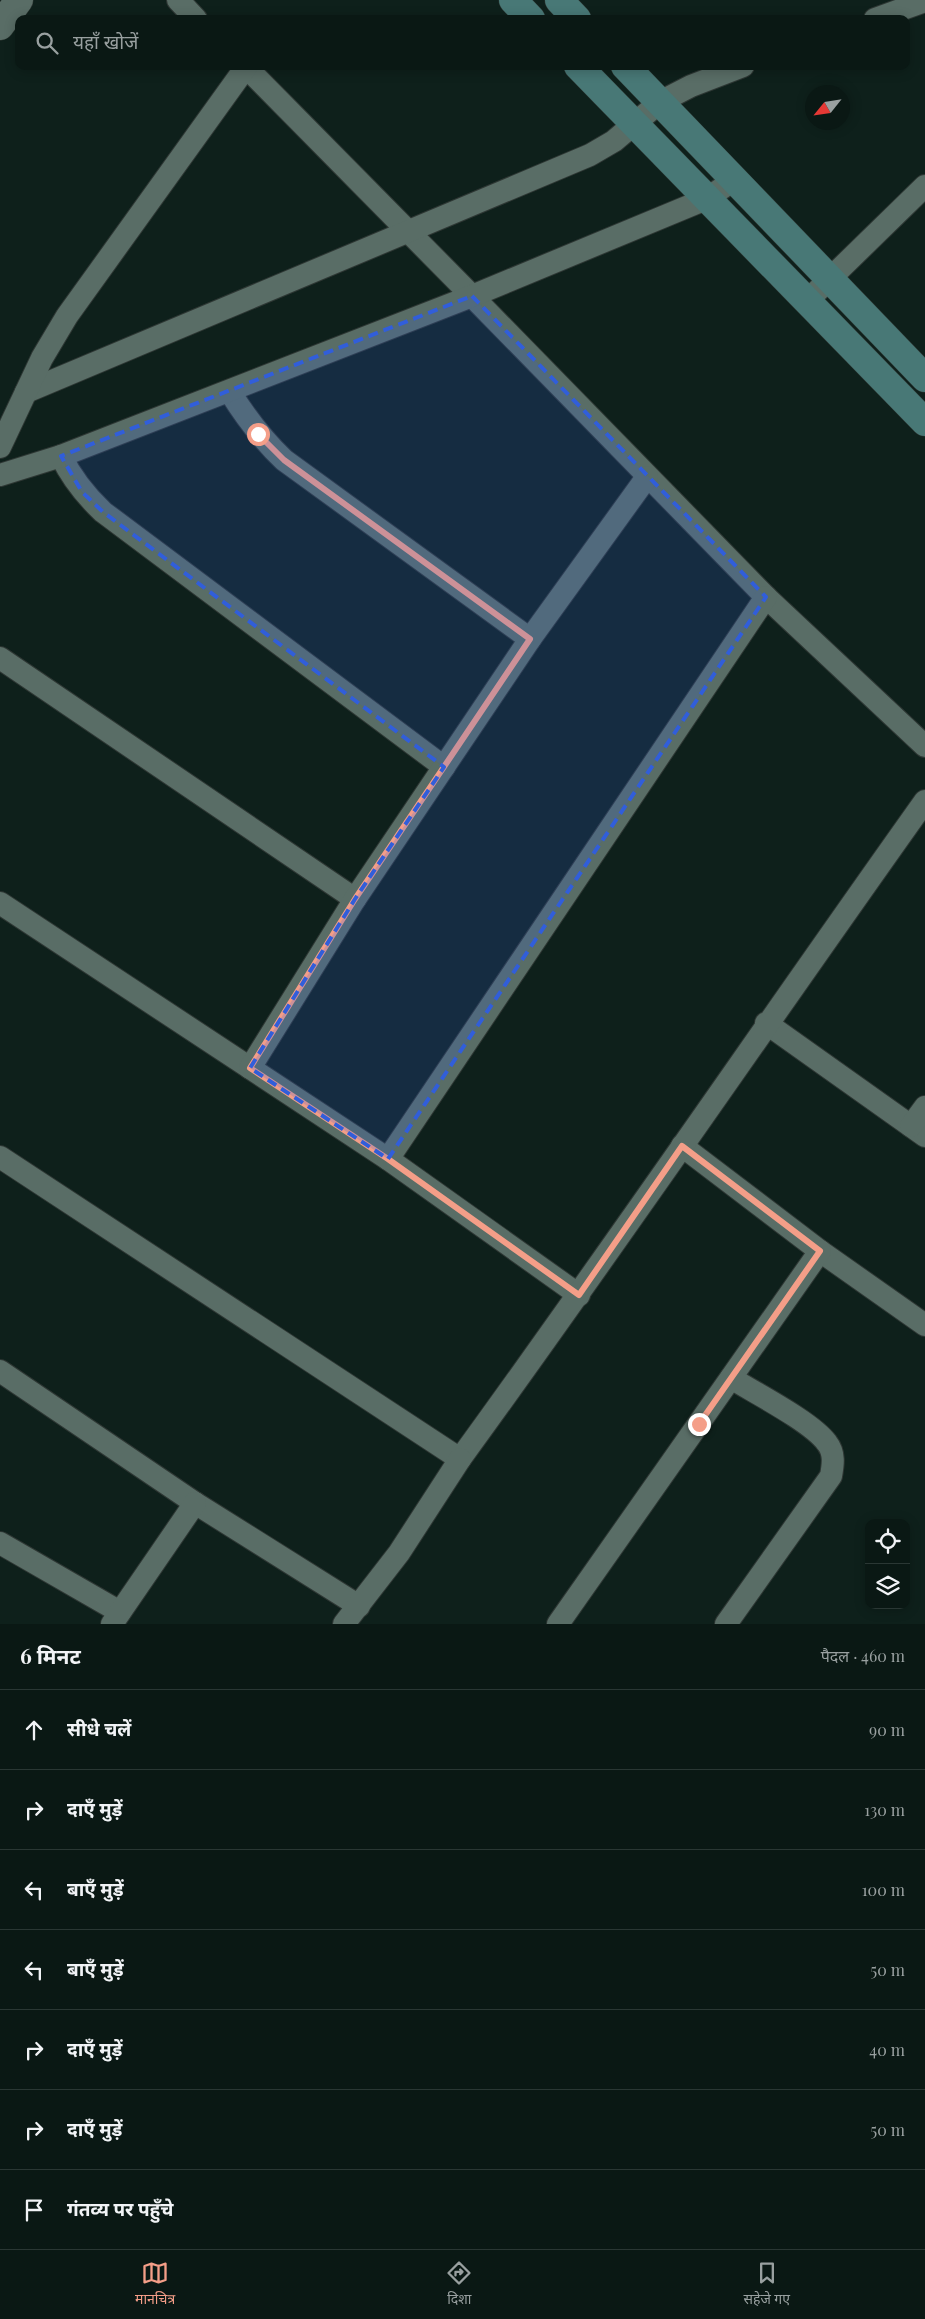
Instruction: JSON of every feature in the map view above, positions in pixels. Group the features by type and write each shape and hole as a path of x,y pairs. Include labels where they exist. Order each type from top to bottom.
{"main road":[{"path":"513,0 527,15"},
{"path":"559,0 573,15"},
{"path":"582,70 925,422"},
{"path":"629,70 925,378"}],"street":[{"path":"0,26 19,0"},
{"path":"178,0 192,15"},
{"path":"887,15 922,3"},
{"path":"0,448 42,358 67,316 243,70"},
{"path":"248,70 766,597 925,746"},
{"path":"26,392 590,154 614,141 660,102 691,86 732,70"},
{"path":"0,475 61,456 230,392 472,296 706,199 734,180"},
{"path":"807,301 925,186"},
{"path":"230,392 250,424 284,460 530,639"},
{"path":"61,456 70,476 82,492 102,512 444,767"},
{"path":"250,1068 355,899 530,639 648,477"},
{"path":"388,1159 766,597"},
{"path":"0,658 355,899"},
{"path":"344,1624 399,1553 460,1459 579,1295 766,1023 925,801"},
{"path":"0,903 388,1159 579,1295"},
{"path":"766,1023 918,1131 925,1107"},
{"path":"682,1146 820,1251 925,1325"},
{"path":"0,1157 460,1459"},
{"path":"558,1624 820,1251"},
{"path":"0,1371 195,1502 359,1606"},
{"path":"726,1624 831,1476 834,1461 828,1444 815,1430 731,1378"},
{"path":"0,1543 116,1618 195,1502"}],"highlighted area":[{"path":"472,296 766,597 388,1159 250,1068 355,899 444,767 103,512 82,492 61,456"}],"route":[{"path":"258,434 284,460 530,639 355,899 250,1068 388,1159 579,1295 682,1146 820,1251 699,1424"}]}
